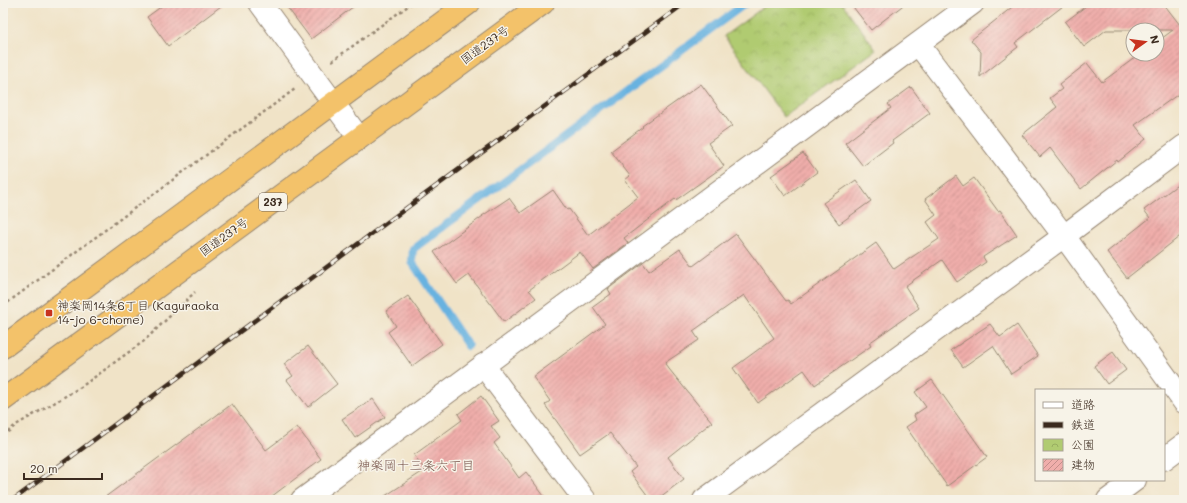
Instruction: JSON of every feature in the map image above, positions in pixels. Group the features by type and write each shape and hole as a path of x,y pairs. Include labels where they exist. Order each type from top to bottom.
{"highway":[{"path":"3,347 469,3"},
{"name":"国道237号","path":"3,400 542,3"}],"street":[{"path":"260,3 359,138"},
{"path":"302,500 973,3"},
{"path":"918,44 1064,236 1184,402"},
{"path":"704,500 1064,236 1184,146"},
{"path":"483,365 585,500"},
{"path":"1165,458 1184,444"},
{"path":"1108,500 1134,481"}],"path":[{"path":"3,306 412,3"},
{"path":"3,436 16,425 81,387 144,341 196,290"}],"green space":[{"path":"769,3 842,3 876,50 784,117 724,36"}],"building":[{"path":"166,3 225,3 168,46 147,17"},
{"path":"284,3 358,3 311,39"},
{"path":"850,3 906,3 871,30"},
{"path":"1017,3 1067,3 1015,43 1018,47 980,77 981,52 971,40"},
{"path":"1090,3 1163,3 1180,25 1184,22 1184,90 1135,125 1146,139 1081,189 1050,148 1040,157 1022,135 1057,107 1050,98 1062,89 1059,85 1087,63 1102,82 1129,62 1165,62 1165,36 1173,30 1165,30 1165,22 1125,22 1125,30 1106,30 1084,47 1065,22"},
{"path":"701,84 732,126 708,143 724,166 676,200 675,199 624,238 628,243 593,269 580,252 529,290 536,298 504,322 469,275 457,284 434,252 509,198 520,213 553,190 567,210 569,209 588,235 638,197 625,180 630,176 611,151 643,127 642,126"},
{"path":"911,87 930,113 892,141 893,143 863,166 845,143 891,108 888,104"},
{"path":"803,153 817,172 785,196 771,176"},
{"path":"956,176 963,186 974,178 998,211 1000,210 1017,235 983,257 986,262 957,282 942,260 905,286 919,308 869,343 871,346 815,385 804,370 758,403 733,368 774,338 744,295 693,331 699,340 665,364 712,422 668,457 684,479 656,500 651,500 630,472 636,467 610,433 580,454 545,405 550,401 533,377 605,324 593,307 611,294 608,289 643,263 649,271 680,249 693,266 736,234 786,301 788,300 791,304 876,243 894,269 939,239 927,222 936,215 925,199"},
{"path":"856,180 871,201 839,224 823,203"},
{"path":"1184,180 1184,233 1127,278 1107,252 1150,218 1144,210"},
{"path":"408,296 442,344 412,366 388,332 396,326 386,311"},
{"path":"990,324 1000,337 1017,325 1038,356 1011,374 993,346 963,367 951,350"},
{"path":"308,346 337,384 308,407 287,380 293,376 284,364"},
{"path":"1113,352 1126,370 1107,384 1094,366"},
{"path":"932,380 987,457 947,486 906,427 916,420 914,415 926,407 915,392"},
{"path":"481,396 499,421 491,426 500,438 494,443 519,478 526,472 547,500 379,500 425,470 414,455 462,420 458,414"},
{"path":"373,399 385,417 355,438 342,419"},
{"path":"232,404 266,450 297,427 321,459 267,500 101,500"}],"waterway":[{"path":"468,346 412,262 413,249 746,3"}],"railway":[{"path":"13,500 685,3"}],"place":[{"name":"神楽岡14条6丁目 (Kaguraoka 14-jo 6-chome)","path":"49,313"}],"district":[{"name":"神楽岡十三条六丁目","path":"416,465"}]}
